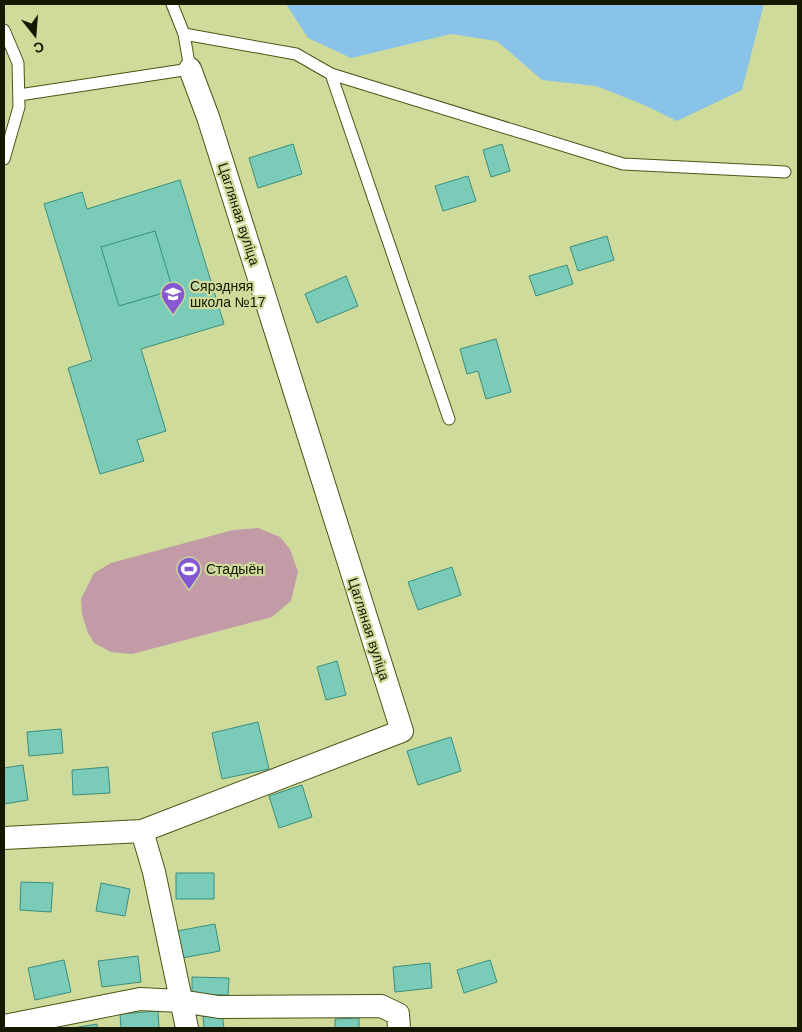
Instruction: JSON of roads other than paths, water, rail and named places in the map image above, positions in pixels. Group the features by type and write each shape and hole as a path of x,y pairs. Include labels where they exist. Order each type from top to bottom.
{"street":[{"name":"Цагляная вуліца","path":"142,831 402,732 208,117 190,69"},
{"path":"4,838 142,831 154,872 187,1028"},
{"path":"4,1026 140,999 180,1001 219,1007 380,1006 398,1014 399,1028"}],"lane":[{"path":"19,95 190,69 184,34 172,4"},
{"path":"4,30 18,63 19,95 19,107 4,159"},
{"path":"184,34 296,54 331,74 623,164 785,172"},
{"path":"331,74 448,418"}],"water":[{"path":"286,4 764,4 742,90 677,121 642,104 596,86 542,80 497,41 451,34 351,58 308,38"}],"place":[{"name":"Сярэдняя школа №17","path":"173,315"},
{"name":"Стадыён","path":"189,590"}]}
